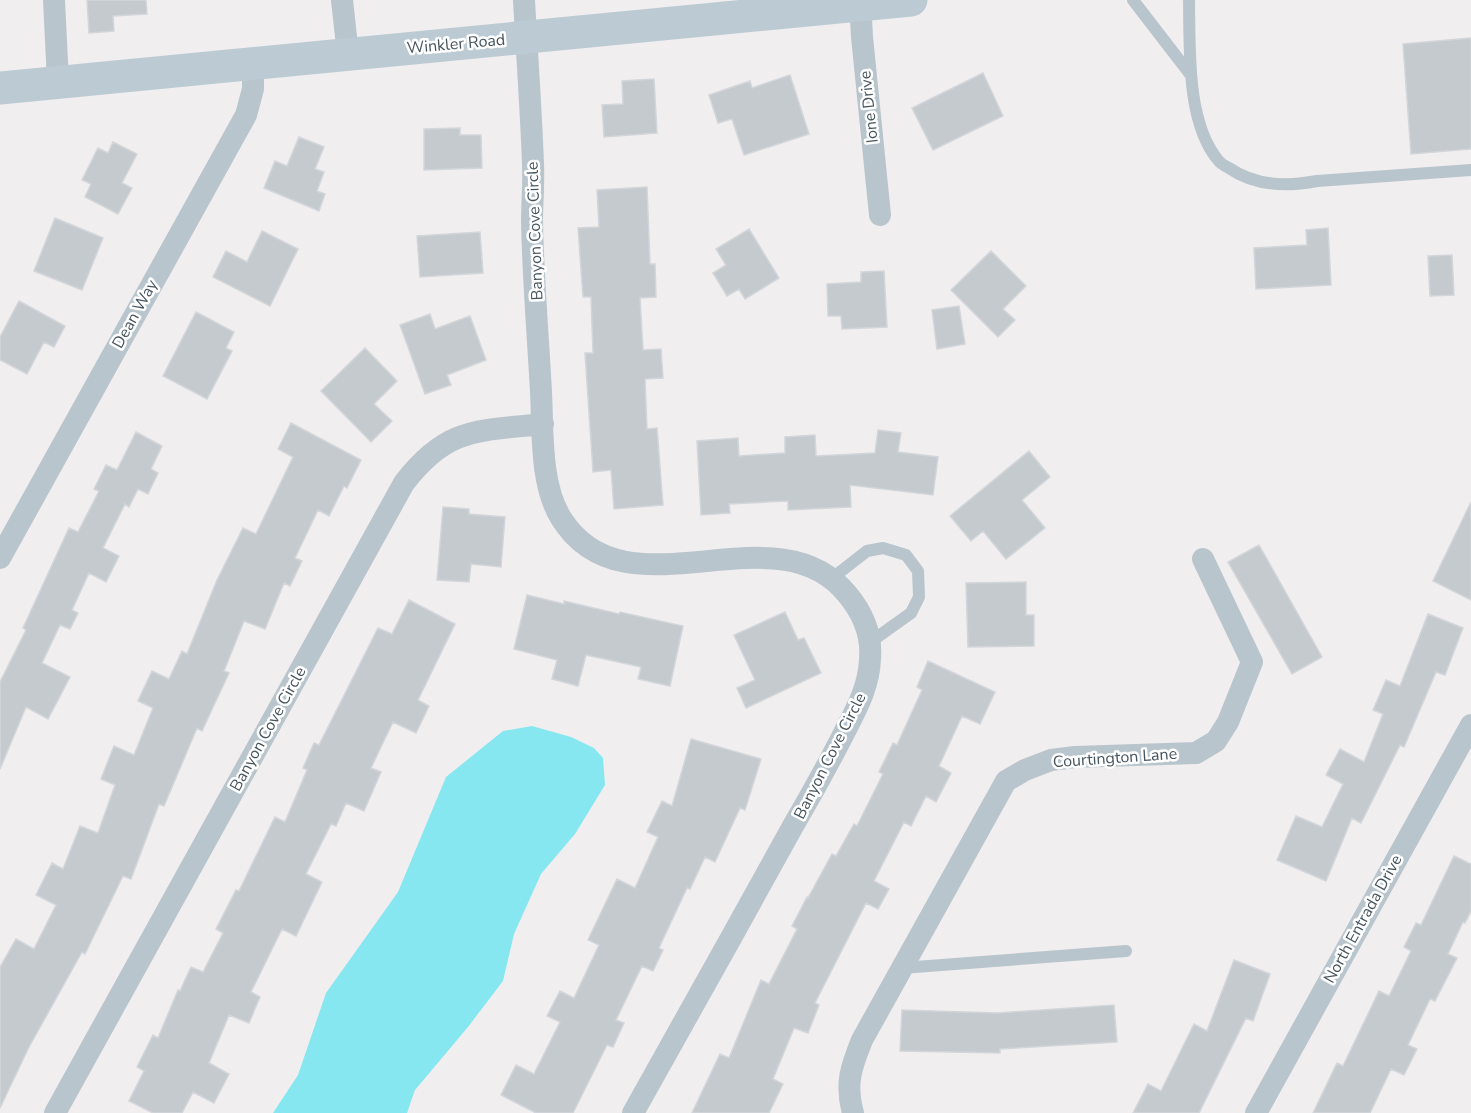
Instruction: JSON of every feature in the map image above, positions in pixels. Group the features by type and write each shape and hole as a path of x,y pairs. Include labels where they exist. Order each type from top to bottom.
{"street":[{"path":"54,0 58,82"},
{"path":"342,0 348,55"},
{"name":"Banyon Cove Circle","path":"524,0 533,167 532,222 546,472 551,497 561,519 597,553 622,562 645,564 774,558 799,562 821,572 842,587 859,608 867,629 871,655 869,679 861,700 823,774 633,1113"},
{"name":"Winkler Road","path":"0,88 526,38 861,2 911,0"},
{"name":"Ione Drive","path":"861,2 880,215"},
{"name":"Dean Way","path":"0,558 246,115 253,89 253,63"},
{"name":"Banyon Cove Circle","path":"55,1113 404,483 418,464 437,447 458,436 483,430 543,424"},
{"name":"Courtington Lane","path":"853,1113 848,1087 852,1063 862,1040 1006,781 1025,770 1051,760 1075,757 1196,753 1216,741 1228,722 1252,662 1203,559"},
{"name":"North Entrada Drive","path":"1256,1113 1471,725"}],"lane":[{"path":"1132,0 1190,74"},
{"path":"1189,0 1190,74 1201,129 1218,161 1241,177 1269,184 1301,184 1471,170"},
{"path":"831,579 867,551 883,548 906,555 918,571 919,597 911,613 869,643"},
{"path":"902,968 1126,951"}],"water":[{"path":"532,726 571,737 594,748 603,758 605,785 575,834 541,874 514,934 503,981 415,1090 407,1113 273,1113 298,1075 326,993 398,892 446,777 503,731"}],"building":[{"path":"87,0 146,0 147,14 113,16 114,31 89,33"},
{"path":"1471,38 1471,149 1411,154 1403,44"},
{"path":"983,73 1003,116 933,150 912,108"},
{"path":"790,75 809,134 744,155 732,119 718,123 709,95 750,81 752,88"},
{"path":"654,79 657,133 604,137 602,105 623,104 622,81"},
{"path":"460,128 460,135 481,135 482,168 424,170 424,129"},
{"path":"299,137 324,147 315,169 324,172 317,191 325,194 319,211 264,188 275,161 287,166"},
{"path":"113,142 137,154 122,183 132,188 118,214 85,197 91,184 82,180 98,148 108,153"},
{"path":"647,187 650,264 655,264 656,297 640,298 643,350 661,349 663,378 645,379 647,429 657,428 663,505 614,509 611,470 593,472 585,353 593,353 591,297 583,297 578,228 599,227 597,190"},
{"path":"55,218 103,238 82,290 34,271"},
{"path":"1328,228 1331,285 1256,289 1254,248 1307,245 1306,230"},
{"path":"749,229 779,278 745,299 739,289 727,296 713,273 726,265 716,249"},
{"path":"262,231 298,249 270,306 213,277 226,251 247,262"},
{"path":"480,232 483,273 420,277 417,236"},
{"path":"991,251 1026,286 1003,309 1015,320 998,337 951,290"},
{"path":"1452,255 1454,295 1430,296 1428,256"},
{"path":"884,271 887,327 842,329 841,316 828,316 827,284 861,282 861,272"},
{"path":"19,301 65,326 54,347 44,342 27,374 0,360 0,337"},
{"path":"959,306 965,344 937,349 932,310"},
{"path":"196,312 234,332 226,348 232,351 207,399 163,376"},
{"path":"430,314 435,329 470,316 486,360 447,375 451,385 425,394 400,325"},
{"path":"365,348 397,381 374,404 392,421 371,442 321,391"},
{"path":"291,423 361,460 347,488 344,486 329,516 318,510 295,558 302,561 290,586 284,583 265,629 244,621 224,671 229,673 202,731 197,728 164,806 159,804 131,879 123,876 85,954 82,952 29,1047 0,1108 0,967 16,939 34,949 56,905 36,895 52,863 63,869 80,826 98,833 115,785 101,779 114,746 134,755 153,708 138,701 152,671 169,679 182,651 187,654 217,580 243,528 256,534 293,457 278,449"},
{"path":"878,430 901,433 898,452 938,457 933,495 850,485 851,507 788,510 788,501 729,504 730,513 701,515 697,441 738,438 739,456 785,453 785,437 815,435 816,456 875,453"},
{"path":"136,432 162,446 151,469 158,473 148,494 138,489 129,507 125,504 103,548 119,556 106,582 89,573 72,610 78,613 70,629 60,625 42,663 70,677 48,719 26,707 0,769 0,682 26,630 23,628 69,528 78,532 99,491 94,489 106,465 117,470"},
{"path":"1029,451 1050,477 1022,500 1045,528 1006,559 983,531 971,541 950,516"},
{"path":"1471,502 1471,600 1433,581"},
{"path":"443,507 469,509 469,514 505,517 501,567 471,564 469,582 437,580"},
{"path":"1259,545 1322,657 1292,674 1228,562"},
{"path":"1026,582 1026,615 1034,615 1034,646 968,647 966,583"},
{"path":"527,595 683,626 670,686 638,679 641,667 586,655 578,686 552,679 557,660 514,649"},
{"path":"409,600 455,624 418,700 429,706 416,733 393,722 371,768 381,772 364,811 346,803 336,826 331,824 306,874 322,882 296,936 282,929 251,992 260,997 249,1023 229,1015 209,1063 229,1074 214,1103 193,1092 182,1113 153,1113 129,1101 144,1071 137,1067 153,1035 158,1038 178,990 180,991 191,967 203,972 223,933 216,929 236,890 239,891 275,817 285,822 307,770 303,768 314,743 319,745 378,628 392,634"},
{"path":"785,612 798,640 804,638 821,673 746,708 737,688 755,680 734,635"},
{"path":"1428,614 1463,628 1445,675 1436,672 1404,747 1400,745 1361,823 1352,818 1326,881 1277,860 1296,816 1322,827 1343,784 1326,775 1340,749 1364,762 1383,714 1373,710 1386,680 1400,686"},
{"path":"928,661 995,692 980,724 962,716 939,766 951,773 936,802 926,796 911,826 904,822 874,881 889,889 878,909 866,903 815,1003 819,1005 808,1033 794,1028 773,1079 783,1084 769,1113 692,1113 720,1054 729,1058 761,980 769,984 797,929 792,926 807,897 832,854 836,856 854,824 857,826 883,774 879,772 893,743 897,745 922,690 917,687"},
{"path":"691,739 761,759 745,810 740,808 715,862 705,857 690,889 687,888 659,948 663,950 653,971 642,966 616,1020 624,1023 613,1047 607,1045 573,1113 536,1113 501,1095 516,1065 534,1074 560,1022 547,1016 560,991 574,998 599,945 588,940 617,879 635,888 658,837 647,832 662,801 672,806"},
{"path":"1454,856 1471,864 1471,911 1465,923 1463,922 1448,954 1457,958 1435,1001 1430,999 1408,1045 1417,1049 1404,1075 1391,1069 1370,1113 1313,1113 1337,1063 1343,1066 1379,991 1389,996 1411,951 1404,947 1416,923 1421,925"},
{"path":"1234,960 1270,974 1253,1021 1246,1018 1199,1113 1133,1113 1148,1084 1161,1091 1194,1024 1207,1031"},
{"path":"1114,1005 1117,1042 1000,1049 1000,1053 900,1051 902,1010 998,1013"}]}
